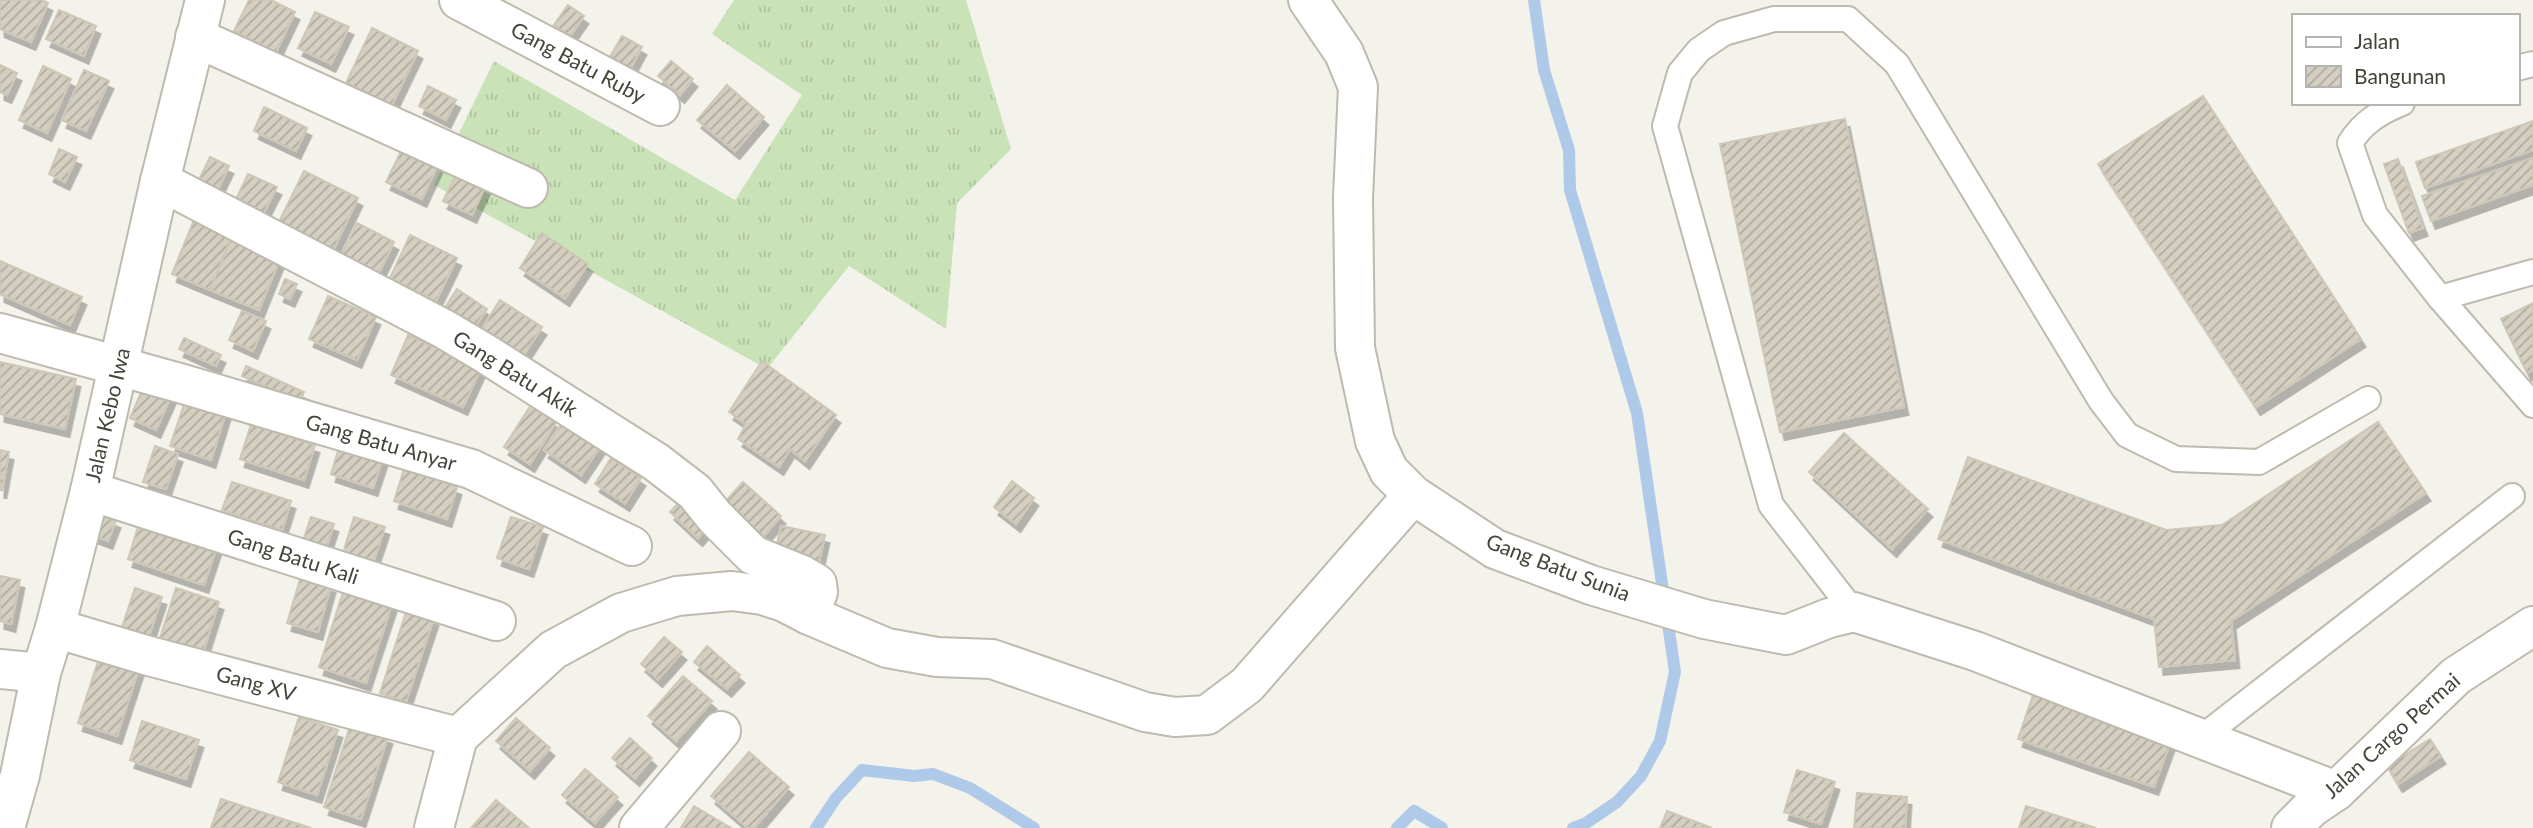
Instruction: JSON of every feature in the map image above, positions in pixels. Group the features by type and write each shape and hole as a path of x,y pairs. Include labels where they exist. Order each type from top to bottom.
{"street":[{"name":"Jalan Kebo Iwa","path":"5,828 10,773 55,628 90,491 160,181 205,0"},
{"name":"Gang Batu Ruby","path":"458,0 660,107"},
{"name":"Gang Batu Sunia","path":"1308,0 1344,53 1358,88 1353,198 1355,348 1375,441 1389,471 1413,495 1495,549 1591,585 1704,619 1786,635 1829,618 1854,612"},
{"path":"195,37 528,188"},
{"name":"Gang Batu Akik","path":"160,181 443,329 656,462 695,492 715,517 753,555 817,584 818,592 809,615"},
{"name":"Gang Batu Anyar","path":"0,333 471,469 632,545"},
{"name":"Gang Batu Kali","path":"90,491 496,621"},
{"path":"434,828 458,737 553,650 621,613 677,596 732,592 762,595 784,602 887,648 937,657 992,659 1144,712 1175,717 1207,715 1247,685 1413,495"},
{"path":"1854,612 1975,651 2336,791"},
{"name":"Jalan Cargo Permai","path":"2291,828 2311,807 2336,791 2456,676 2533,626"},
{"name":"Gang XV","path":"55,628 149,656 458,737"},
{"path":"0,669 41,673"},
{"path":"639,828 720,731"}],"lane":[{"path":"1854,612 1771,505 1665,126 1680,73 1699,50 1724,33 1774,19 1848,19 1897,64 2101,401 2127,435 2176,459 2259,462 2368,400"},
{"path":"2397,105 2383,111 2358,129 2350,143 2375,215 2441,299 2533,405"},
{"path":"2441,299 2533,272"},
{"path":"2201,738 2512,496"}],"green space":[{"path":"734,0 966,0 1011,149 957,203 946,329 849,266 767,369 434,185 494,61 735,200 802,95 712,34"}],"building":[{"path":"0,0 42,0 48,3 31,42 0,29"},
{"path":"249,0 271,0 295,12 276,52 234,31"},
{"path":"568,5 584,16 570,36 554,25"},
{"path":"59,10 96,26 84,56 46,39"},
{"path":"315,12 349,27 331,64 298,48"},
{"path":"372,28 418,51 392,105 346,83"},
{"path":"622,36 642,47 630,69 610,57"},
{"path":"671,61 693,79 680,95 658,76"},
{"path":"0,65 17,73 7,95 0,92"},
{"path":"43,66 71,79 47,133 19,120"},
{"path":"84,70 109,81 86,131 62,120"},
{"path":"727,85 764,117 735,151 697,120"},
{"path":"428,86 456,100 446,120 419,106"},
{"path":"2203,96 2361,339 2256,407 2098,164"},
{"path":"264,107 307,128 296,151 254,131"},
{"path":"1845,119 1904,407 1780,432 1720,144"},
{"path":"2533,121 2533,150 2425,188 2416,162"},
{"path":"407,139 442,156 422,199 386,182"},
{"path":"59,149 77,157 65,182 49,174"},
{"path":"210,157 229,166 212,201 193,192"},
{"path":"2533,158 2533,185 2431,221 2422,196"},
{"path":"2398,159 2423,228 2409,233 2384,164"},
{"path":"459,169 487,183 472,215 443,201"},
{"path":"304,171 358,198 327,263 272,236"},
{"path":"248,174 277,187 257,226 230,212"},
{"path":"196,215 234,231 210,290 172,274"},
{"path":"357,223 394,242 374,283 337,264"},
{"path":"234,231 283,251 259,310 210,290"},
{"path":"542,233 588,264 565,298 520,268"},
{"path":"410,235 457,258 436,301 390,278"},
{"path":"0,261 82,297 70,325 0,294"},
{"path":"285,279 297,284 290,299 279,294"},
{"path":"457,289 487,309 469,336 439,317"},
{"path":"328,296 376,317 357,360 309,339"},
{"path":"500,300 542,327 521,359 480,332"},
{"path":"2533,303 2533,370 2527,373 2501,319"},
{"path":"242,311 266,321 253,351 229,340"},
{"path":"408,335 481,368 463,407 391,375"},
{"path":"184,338 221,355 216,366 179,349"},
{"path":"762,361 836,415 805,461 790,449 779,467 738,439 746,424 729,412"},
{"path":"0,362 76,379 65,429 0,414"},
{"path":"246,366 304,392 300,401 242,376"},
{"path":"146,381 173,392 156,430 130,418"},
{"path":"187,396 227,409 211,460 170,446"},
{"path":"531,405 556,422 530,464 504,447"},
{"path":"564,420 601,445 581,475 544,450"},
{"path":"2378,422 2426,493 2231,621 2235,660 2159,667 2154,619 1938,539 1968,457 2166,530 2222,525"},
{"path":"251,424 315,445 304,480 240,459"},
{"path":"1844,433 1928,509 1892,549 1809,472"},
{"path":"341,441 384,455 373,488 331,474"},
{"path":"155,446 178,454 166,489 143,482"},
{"path":"0,450 9,452 2,490 0,490"},
{"path":"611,458 641,478 625,503 595,484"},
{"path":"404,469 457,487 447,519 394,501"},
{"path":"1012,481 1034,498 1016,524 994,507"},
{"path":"232,482 291,501 282,530 222,510"},
{"path":"743,482 781,516 763,537 724,503"},
{"path":"686,495 714,520 698,538 670,512"},
{"path":"100,514 116,520 108,541 92,535"},
{"path":"142,514 219,540 204,585 128,559"},
{"path":"311,517 334,524 323,557 300,550"},
{"path":"354,517 385,527 370,572 340,563"},
{"path":"511,517 543,527 529,569 497,558"},
{"path":"781,526 825,535 819,562 775,553"},
{"path":"0,576 20,580 11,624 0,621"},
{"path":"301,576 331,585 318,632 287,623"},
{"path":"345,586 393,601 366,683 319,667"},
{"path":"135,588 162,597 148,639 121,630"},
{"path":"176,588 219,602 203,652 160,638"},
{"path":"407,609 434,618 406,702 380,693"},
{"path":"664,637 682,652 658,679 641,664"},
{"path":"103,646 142,659 117,736 78,723"},
{"path":"707,646 740,675 727,689 694,662"},
{"path":"683,676 712,701 676,741 648,716"},
{"path":"2038,680 2175,729 2154,787 2018,739"},
{"path":"299,717 338,730 317,795 278,782"},
{"path":"516,718 550,748 530,771 496,741"},
{"path":"142,721 199,740 186,779 130,760"},
{"path":"351,723 388,736 361,819 324,807"},
{"path":"630,738 652,758 635,778 612,758"},
{"path":"2430,739 2441,756 2398,784 2387,766"},
{"path":"749,752 789,787 754,828 748,828 711,796"},
{"path":"585,769 618,797 595,823 562,795"},
{"path":"1797,770 1835,782 1821,824 1784,812"},
{"path":"1857,793 1907,797 1905,828 1854,828"},
{"path":"221,799 311,828 211,828"},
{"path":"496,800 529,828 471,828"},
{"path":"694,806 731,828 681,828"},
{"path":"2026,806 2096,828 2019,828"},
{"path":"1667,811 1712,828 1660,828"}],"waterway":[{"path":"1534,0 1544,70 1569,150 1570,190 1637,413 1675,672 1660,741 1641,776 1617,802 1586,823 1573,828"},
{"path":"816,828 836,798 862,770 914,776 933,774 970,788 1034,828"},
{"path":"1397,828 1414,811 1442,828"}]}
